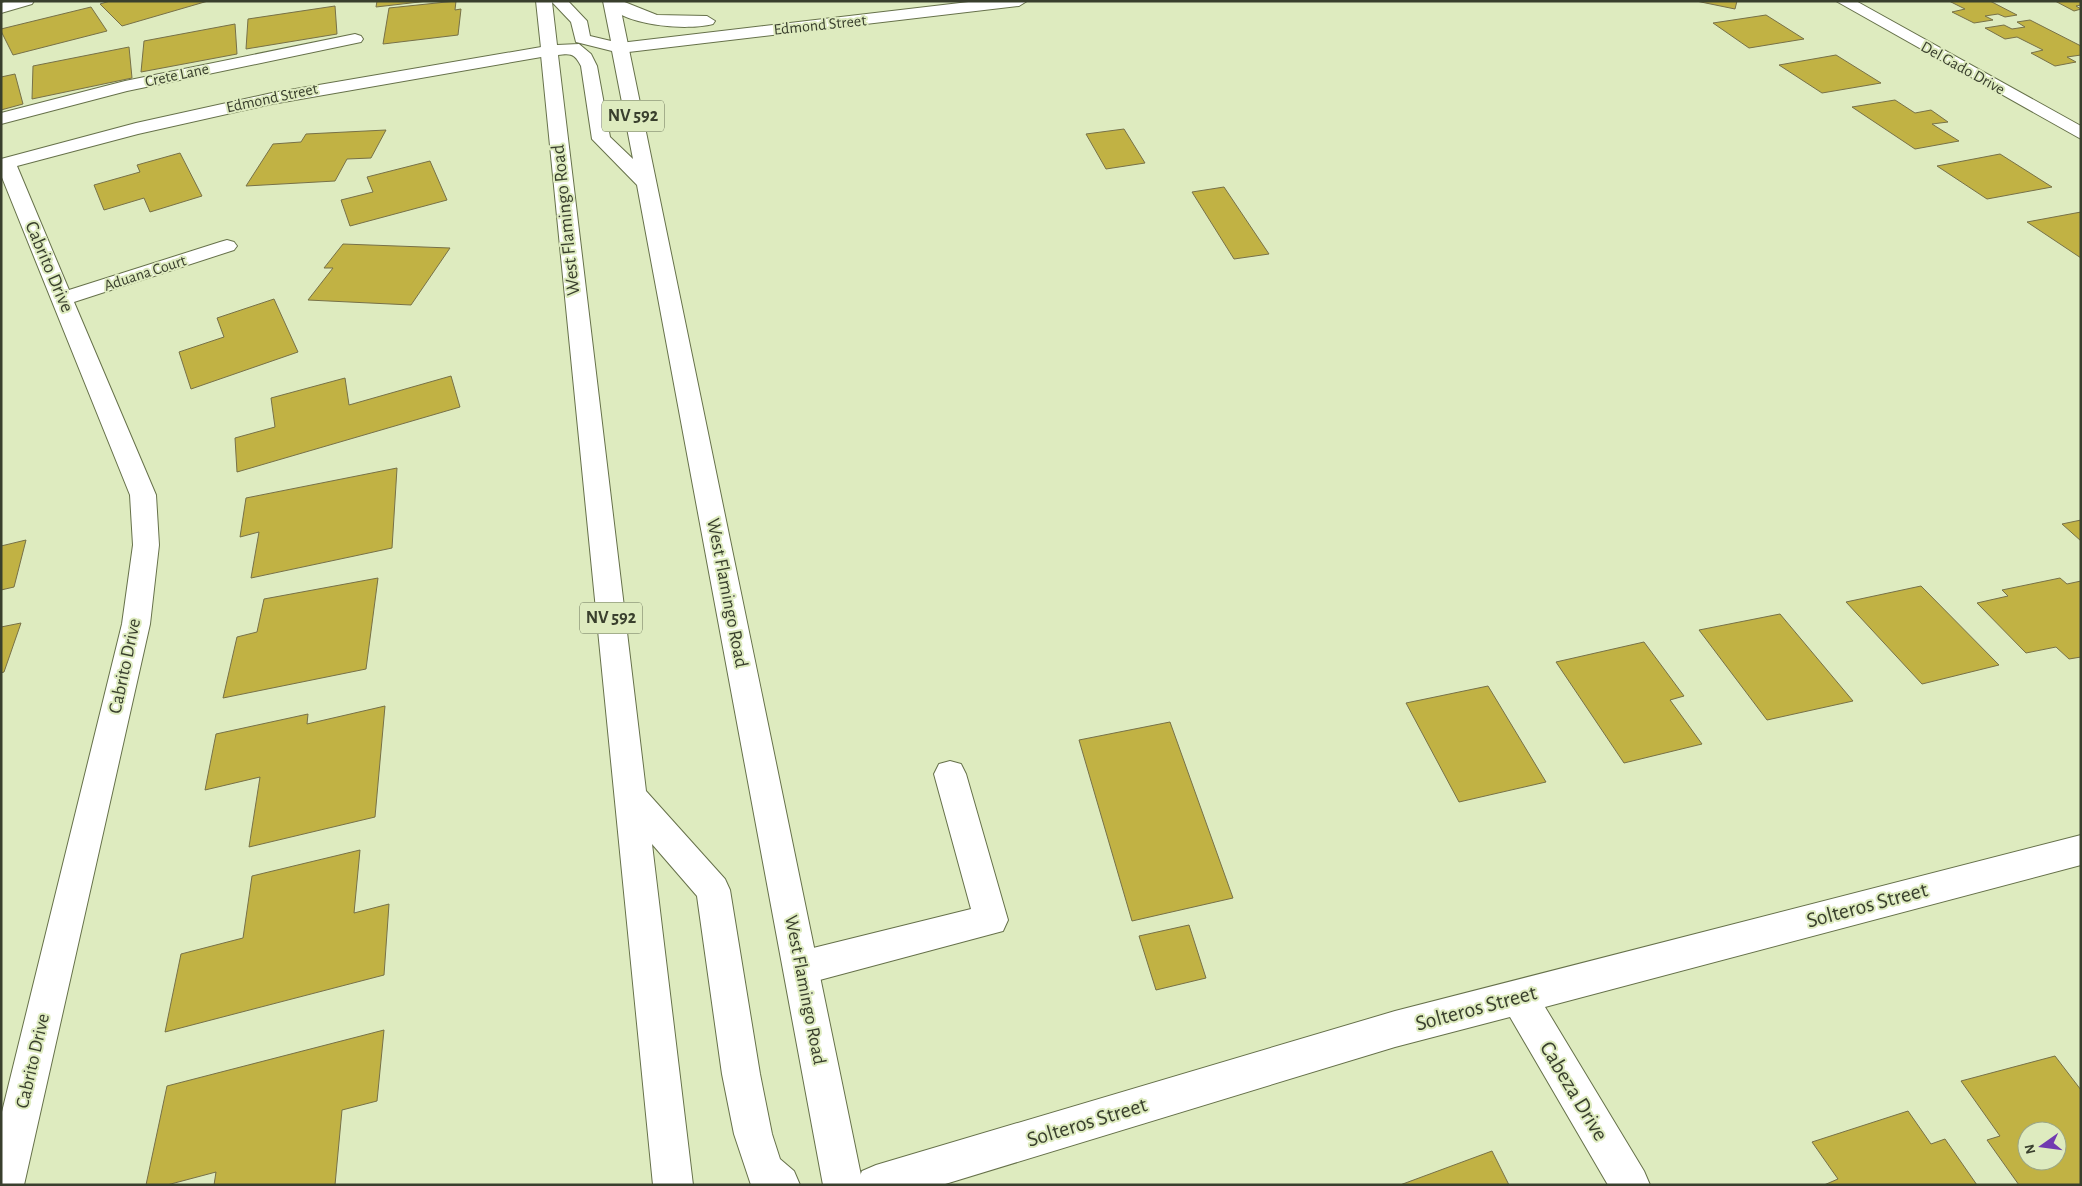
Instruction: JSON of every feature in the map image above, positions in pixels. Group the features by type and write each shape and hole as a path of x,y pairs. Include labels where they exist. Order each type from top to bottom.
{"street":[{"path":"1,8 26,1"},
{"name":"West Flamingo Road","path":"544,1 673,1185"},
{"path":"559,1 579,21 582,39 620,48"},
{"name":"West Flamingo Road","path":"611,1 843,1185"},
{"name":"Edmond Street","path":"611,1 626,11 639,16 671,23 730,20 903,1"},
{"name":"Edmond Street","path":"620,48 1019,1"},
{"name":"Del Gado Drive","path":"1844,1 2081,134"},
{"name":"Crete Lane","path":"1,119 126,86 355,39"},
{"name":"Edmond Street","path":"4,164 183,116 328,86 573,48 583,54 589,66 601,139 647,184"},
{"name":"Cabrito Drive","path":"4,164 63,299 143,495 146,545 136,624 4,1185"},
{"name":"Aduana Court","path":"63,299 227,246"},
{"path":"801,968 991,920 950,774"},
{"path":"631,797 713,890 741,1074 753,1134 765,1170 780,1185"},
{"name":"Solteros Street","path":"876,1185 1386,1032 2081,850"},
{"name":"Cabeza Drive","path":"1518,996 1630,1185"}],"building":[{"path":"110,1 208,1 122,26 100,4"},
{"path":"377,1 428,1 376,7"},
{"path":"456,1 455,10 461,9 458,35 383,44 389,8"},
{"path":"1696,1 1737,1 1735,9"},
{"path":"1949,1 1990,1 2017,15 2005,17 1998,14 1985,16 1993,20 1974,23 1952,12 1965,9"},
{"path":"2055,1 2081,1 2081,5 2076,6 2081,9 2074,11"},
{"path":"335,6 337,34 246,49 248,19"},
{"path":"91,7 107,31 13,55 1,31 1,29"},
{"path":"1766,15 1804,39 1749,48 1713,23"},
{"path":"2030,20 2081,46 2081,55 2067,57 2076,62 2055,66 2031,53 2043,50 2017,37 2005,39 1985,28 2004,25 2012,29 2025,27 2017,22"},
{"path":"235,24 237,54 141,72 144,41"},
{"path":"129,47 132,78 32,99 33,66"},
{"path":"1836,55 1881,83 1822,93 1779,65"},
{"path":"15,74 23,104 1,110 1,77"},
{"path":"1895,100 1915,113 1931,110 1948,122 1932,124 1959,141 1915,149 1852,107"},
{"path":"1124,129 1145,163 1106,169 1086,134"},
{"path":"386,130 371,158 347,159 335,181 246,186 273,144 301,142 306,134"},
{"path":"180,153 202,196 150,212 144,198 104,210 94,185 140,172 137,165"},
{"path":"2000,154 2052,187 1987,199 1937,166"},
{"path":"430,161 447,200 350,226 341,200 373,192 367,177"},
{"path":"1224,187 1269,254 1234,259 1192,192"},
{"path":"2081,212 2081,258 2027,222"},
{"path":"343,244 450,248 411,305 308,300 333,268 324,268"},
{"path":"274,299 298,352 191,389 179,352 224,337 217,318"},
{"path":"451,376 460,407 237,472 235,438 275,427 271,398 345,378 349,405"},
{"path":"397,468 392,548 251,578 259,532 240,537 246,498"},
{"path":"2081,520 2081,541 2062,524"},
{"path":"26,540 14,587 1,590 1,546"},
{"path":"378,578 366,669 223,698 237,637 257,632 264,599"},
{"path":"2060,578 2067,584 2081,581 2081,657 2069,659 2056,647 2026,653 1977,603 2008,596 2002,590"},
{"path":"1921,586 1999,665 1922,684 1846,602"},
{"path":"1780,614 1853,701 1767,720 1699,630"},
{"path":"21,623 4,672 1,673 1,627"},
{"path":"1644,642 1684,696 1670,700 1702,744 1624,763 1556,662"},
{"path":"1488,686 1546,782 1459,802 1406,703"},
{"path":"385,706 375,817 249,847 260,777 205,790 216,734 308,714 307,724"},
{"path":"1170,722 1233,898 1132,921 1079,740"},
{"path":"360,850 354,913 389,904 384,975 165,1032 181,954 243,938 252,876"},
{"path":"1189,925 1206,978 1156,990 1139,936"},
{"path":"384,1030 377,1101 342,1110 335,1185 214,1185 216,1172 167,1185 146,1185 167,1086"},
{"path":"2055,1056 2081,1090 2081,1185 2019,1185 1987,1140 2000,1136 1961,1081"},
{"path":"1908,1111 1931,1144 1945,1139 1977,1185 1824,1185 1838,1179 1812,1142"},
{"path":"1492,1151 1509,1185 1400,1185"}]}
